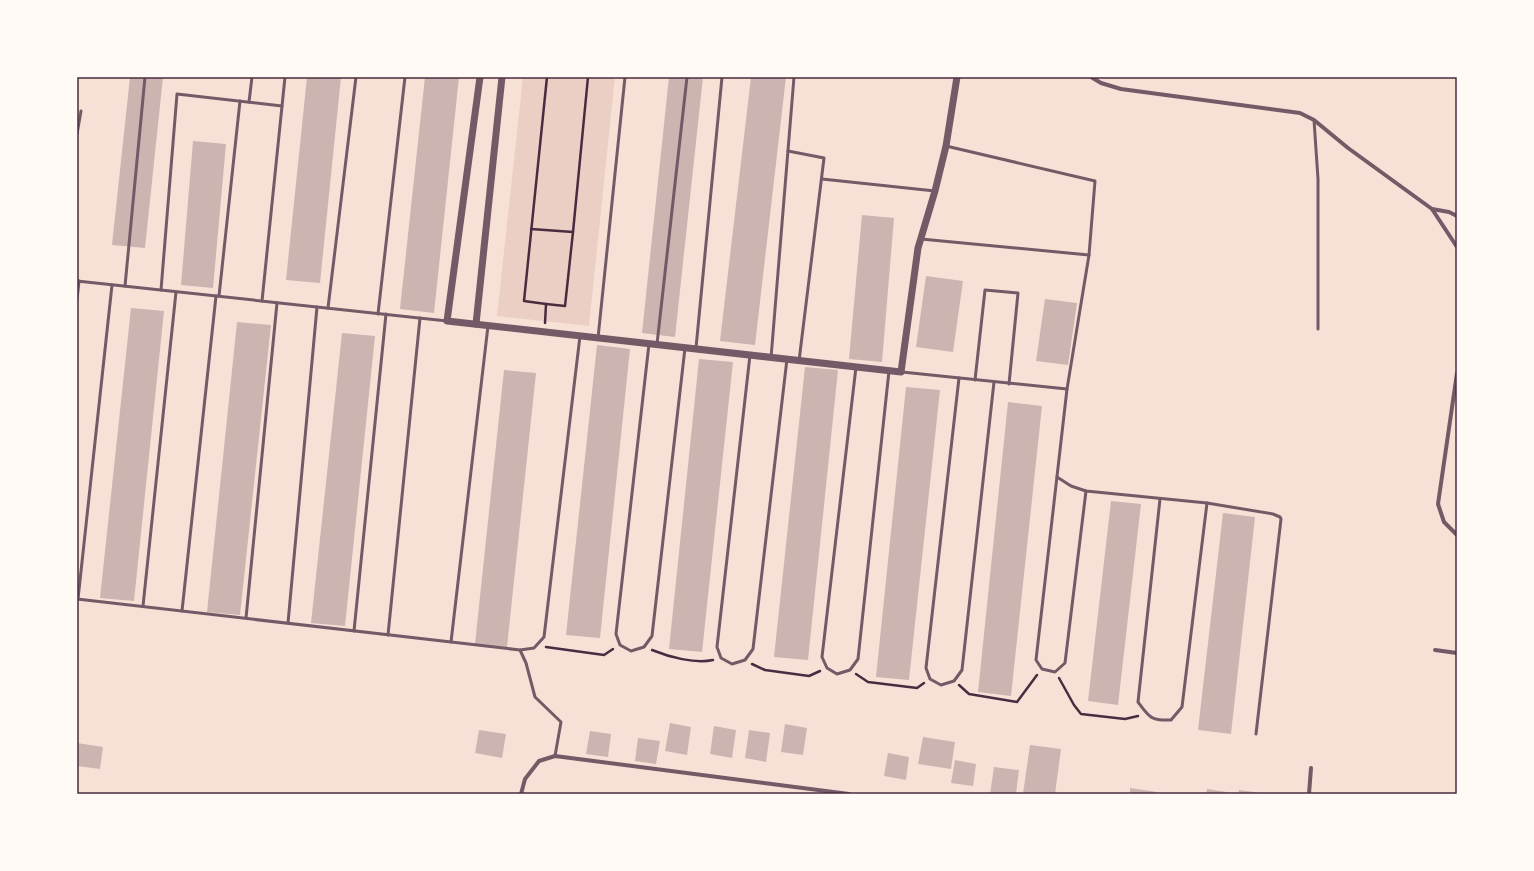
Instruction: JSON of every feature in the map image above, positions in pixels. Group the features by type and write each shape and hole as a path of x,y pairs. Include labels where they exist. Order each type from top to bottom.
{"street":[{"path":"480,77 447,321 901,372 918,248 935,191 946,146 957,77"},
{"path":"476,324 502,77"},
{"path":"1091,77 1101,83 1121,89 1300,113 1314,120 1348,148 1432,209 1457,216"},
{"path":"1432,209 1457,247"},
{"path":"1457,373 1438,504 1444,522 1457,535"},
{"path":"1435,650 1457,653"},
{"path":"520,794 525,779 539,761 555,756 849,794"},
{"path":"1309,794 1311,768"}],"lane":[{"path":"125,286 145,77"},
{"path":"249,102 252,77"},
{"path":"262,301 285,77"},
{"path":"328,308 356,77"},
{"path":"378,314 405,77"},
{"path":"598,338 625,77"},
{"path":"657,344 687,77"},
{"path":"696,349 722,77"},
{"path":"771,358 794,77"},
{"path":"161,290 177,94 282,106"},
{"path":"182,611 240,101"},
{"path":"77,134 81,111"},
{"path":"1314,120 1318,179 1318,329"},
{"path":"946,146 1095,181 1088,255 1067,389 1036,660 1042,669 1055,672 1065,663 1086,492"},
{"path":"788,151 824,158 799,361"},
{"path":"822,179 935,191"},
{"path":"920,239 1088,255"},
{"path":"77,299 78,281 447,321"},
{"path":"112,285 77,599 520,650 534,648 544,637 580,336"},
{"path":"975,380 985,290 1018,293 1009,384"},
{"path":"143,606 176,292"},
{"path":"246,618 277,303"},
{"path":"288,623 317,307"},
{"path":"354,631 386,314"},
{"path":"388,635 420,318"},
{"path":"451,642 488,326"},
{"path":"649,343 616,634 620,645 631,651 644,647 652,636 685,348"},
{"path":"750,355 717,646 721,658 732,664 745,660 753,649 787,359"},
{"path":"856,367 822,657 827,668 837,674 850,670 858,659 889,371"},
{"path":"901,372 1067,389"},
{"path":"959,378 926,668 930,679 941,685 954,681 962,670 994,382"},
{"path":"1057,477 1071,486 1086,492 1207,504 1278,515 1281,519 1256,734"},
{"path":"1160,499 1138,702 1146,714 1158,721 1171,720 1182,706 1207,504"},
{"path":"520,650 526,663 535,697 560,722 555,756"}],"path":[{"path":"547,77 524,301 565,306 588,77"},
{"path":"531,229 573,232"},
{"path":"545,332 546,304"},
{"path":"536,646 604,655 620,645"},
{"path":"644,647 669,657 706,661 721,658"},
{"path":"745,660 766,670 809,676 827,668"},
{"path":"954,681 969,694 1017,702 1042,669"},
{"path":"850,670 868,682 917,688 930,679"},
{"path":"1055,672 1074,705 1081,714 1125,719 1146,714"}],"shaded area":[{"path":"523,77 615,77 589,326 497,316"}],"building":[{"path":"130,77 163,77 145,248 112,245"},
{"path":"307,77 341,77 320,283 286,280"},
{"path":"425,77 459,77 434,313 400,309"},
{"path":"669,77 703,77 675,337 642,333"},
{"path":"751,77 786,77 755,345 720,341"},
{"path":"193,141 226,144 213,288 181,285"},
{"path":"862,215 894,218 882,362 849,359"},
{"path":"926,276 963,281 953,352 916,347"},
{"path":"1045,299 1077,303 1068,365 1036,361"},
{"path":"131,308 164,311 134,601 100,598"},
{"path":"237,322 271,325 240,615 207,612"},
{"path":"342,333 375,336 345,626 311,623"},
{"path":"597,345 630,349 600,638 566,635"},
{"path":"699,359 733,362 702,652 669,649"},
{"path":"805,367 838,370 808,660 774,657"},
{"path":"504,370 536,373 507,647 475,644"},
{"path":"906,387 940,390 909,680 876,677"},
{"path":"1008,402 1042,406 1011,696 978,692"},
{"path":"1111,501 1141,504 1118,705 1088,701"},
{"path":"1223,513 1255,517 1231,734 1198,730"},
{"path":"670,723 691,727 687,755 665,751"},
{"path":"785,724 807,728 803,755 781,752"},
{"path":"714,726 736,730 732,758 710,754"},
{"path":"479,730 506,734 502,758 475,753"},
{"path":"749,730 770,733 766,762 745,758"},
{"path":"590,731 611,734 608,757 586,754"},
{"path":"923,737 955,742 951,769 918,764"},
{"path":"638,738 660,741 656,764 635,761"},
{"path":"77,743 103,747 100,769 77,766"},
{"path":"1030,745 1061,749 1055,794 1023,794"},
{"path":"888,753 909,757 906,780 884,776"},
{"path":"955,760 976,764 973,786 951,783"},
{"path":"994,767 1019,770 1016,794 990,794"},
{"path":"1130,788 1157,792 1157,794 1130,794"},
{"path":"1207,789 1233,793 1233,794 1206,794"},
{"path":"1239,790 1261,793 1261,794 1238,794"}]}
